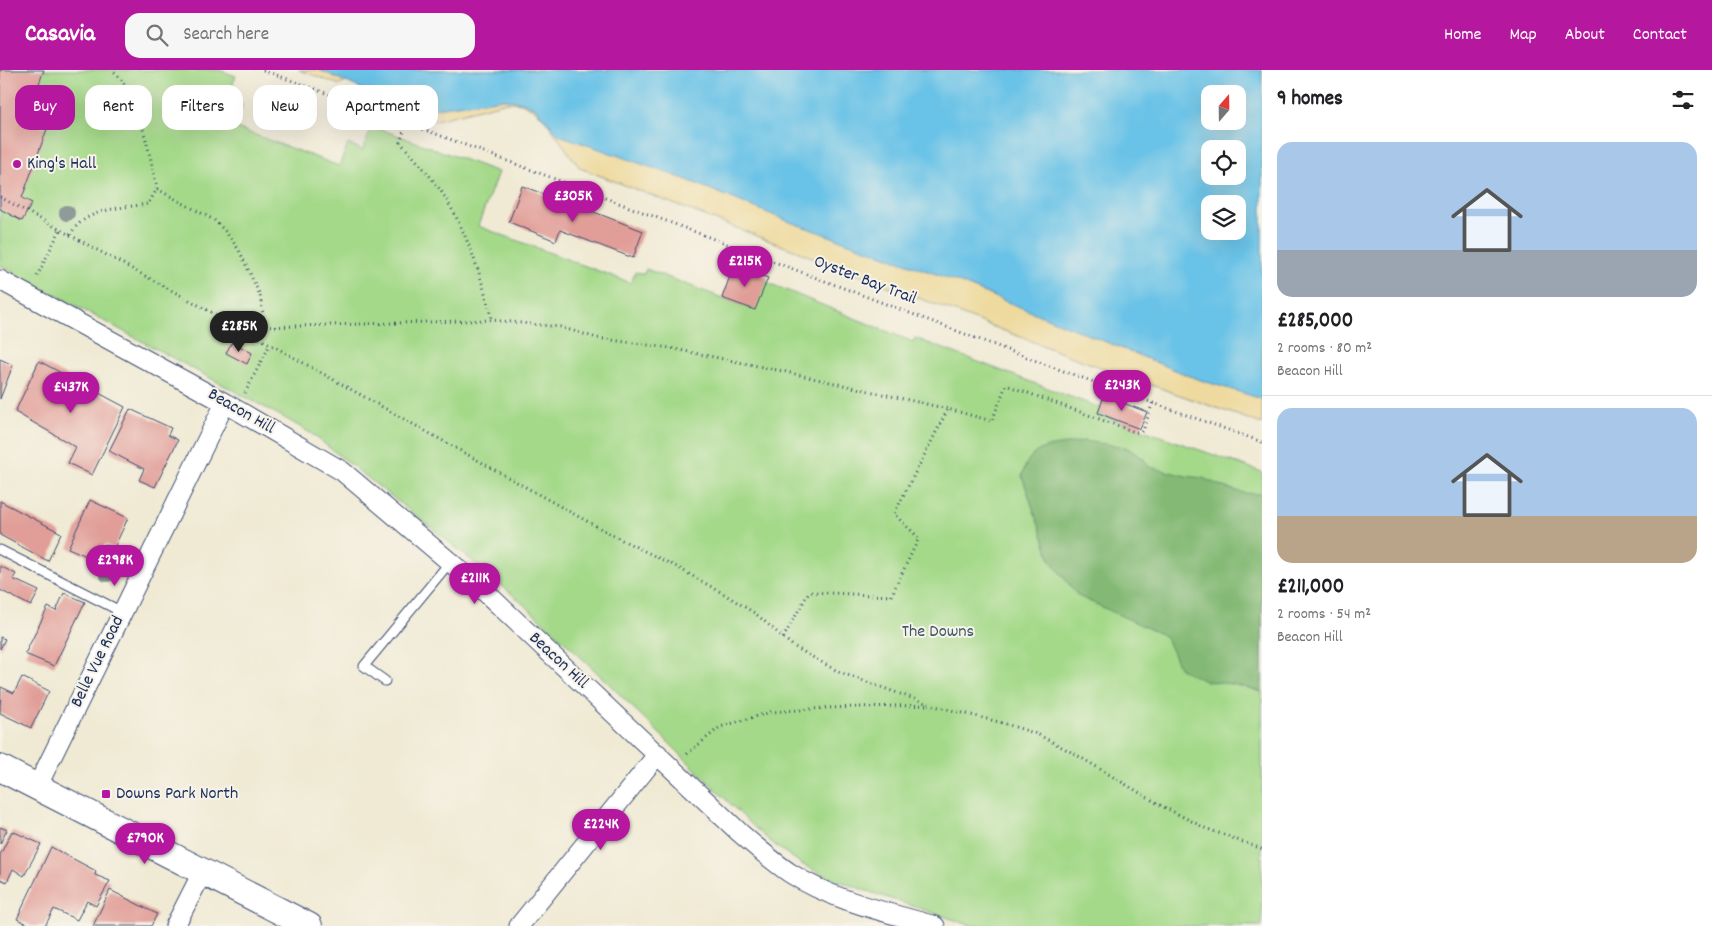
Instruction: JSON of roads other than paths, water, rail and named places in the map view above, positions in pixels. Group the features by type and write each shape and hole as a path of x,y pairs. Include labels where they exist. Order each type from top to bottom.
{"street":[{"name":"Beacon Hill","path":"0,280 231,406 342,471 482,589 739,832 765,855 791,873 829,893 935,926"},
{"name":"Belle Vue Road","path":"37,787 122,612 231,406"},
{"path":"519,926 658,754"},
{"path":"0,768 310,926"},
{"path":"175,926 202,871"}],"lane":[{"path":"0,550 122,612"},
{"path":"385,681 364,666 450,562"}],"water":[{"path":"319,70 1262,70 1262,399 1197,379 958,282 790,222 687,180 559,135 535,108 522,102 504,99 438,108 438,85 353,85"}],"place":[{"name":"King's Hall","path":"17,164"},
{"name":"Downs Park North","path":"106,794"}],"park label":[{"name":"The Downs","path":"938,632"}]}
